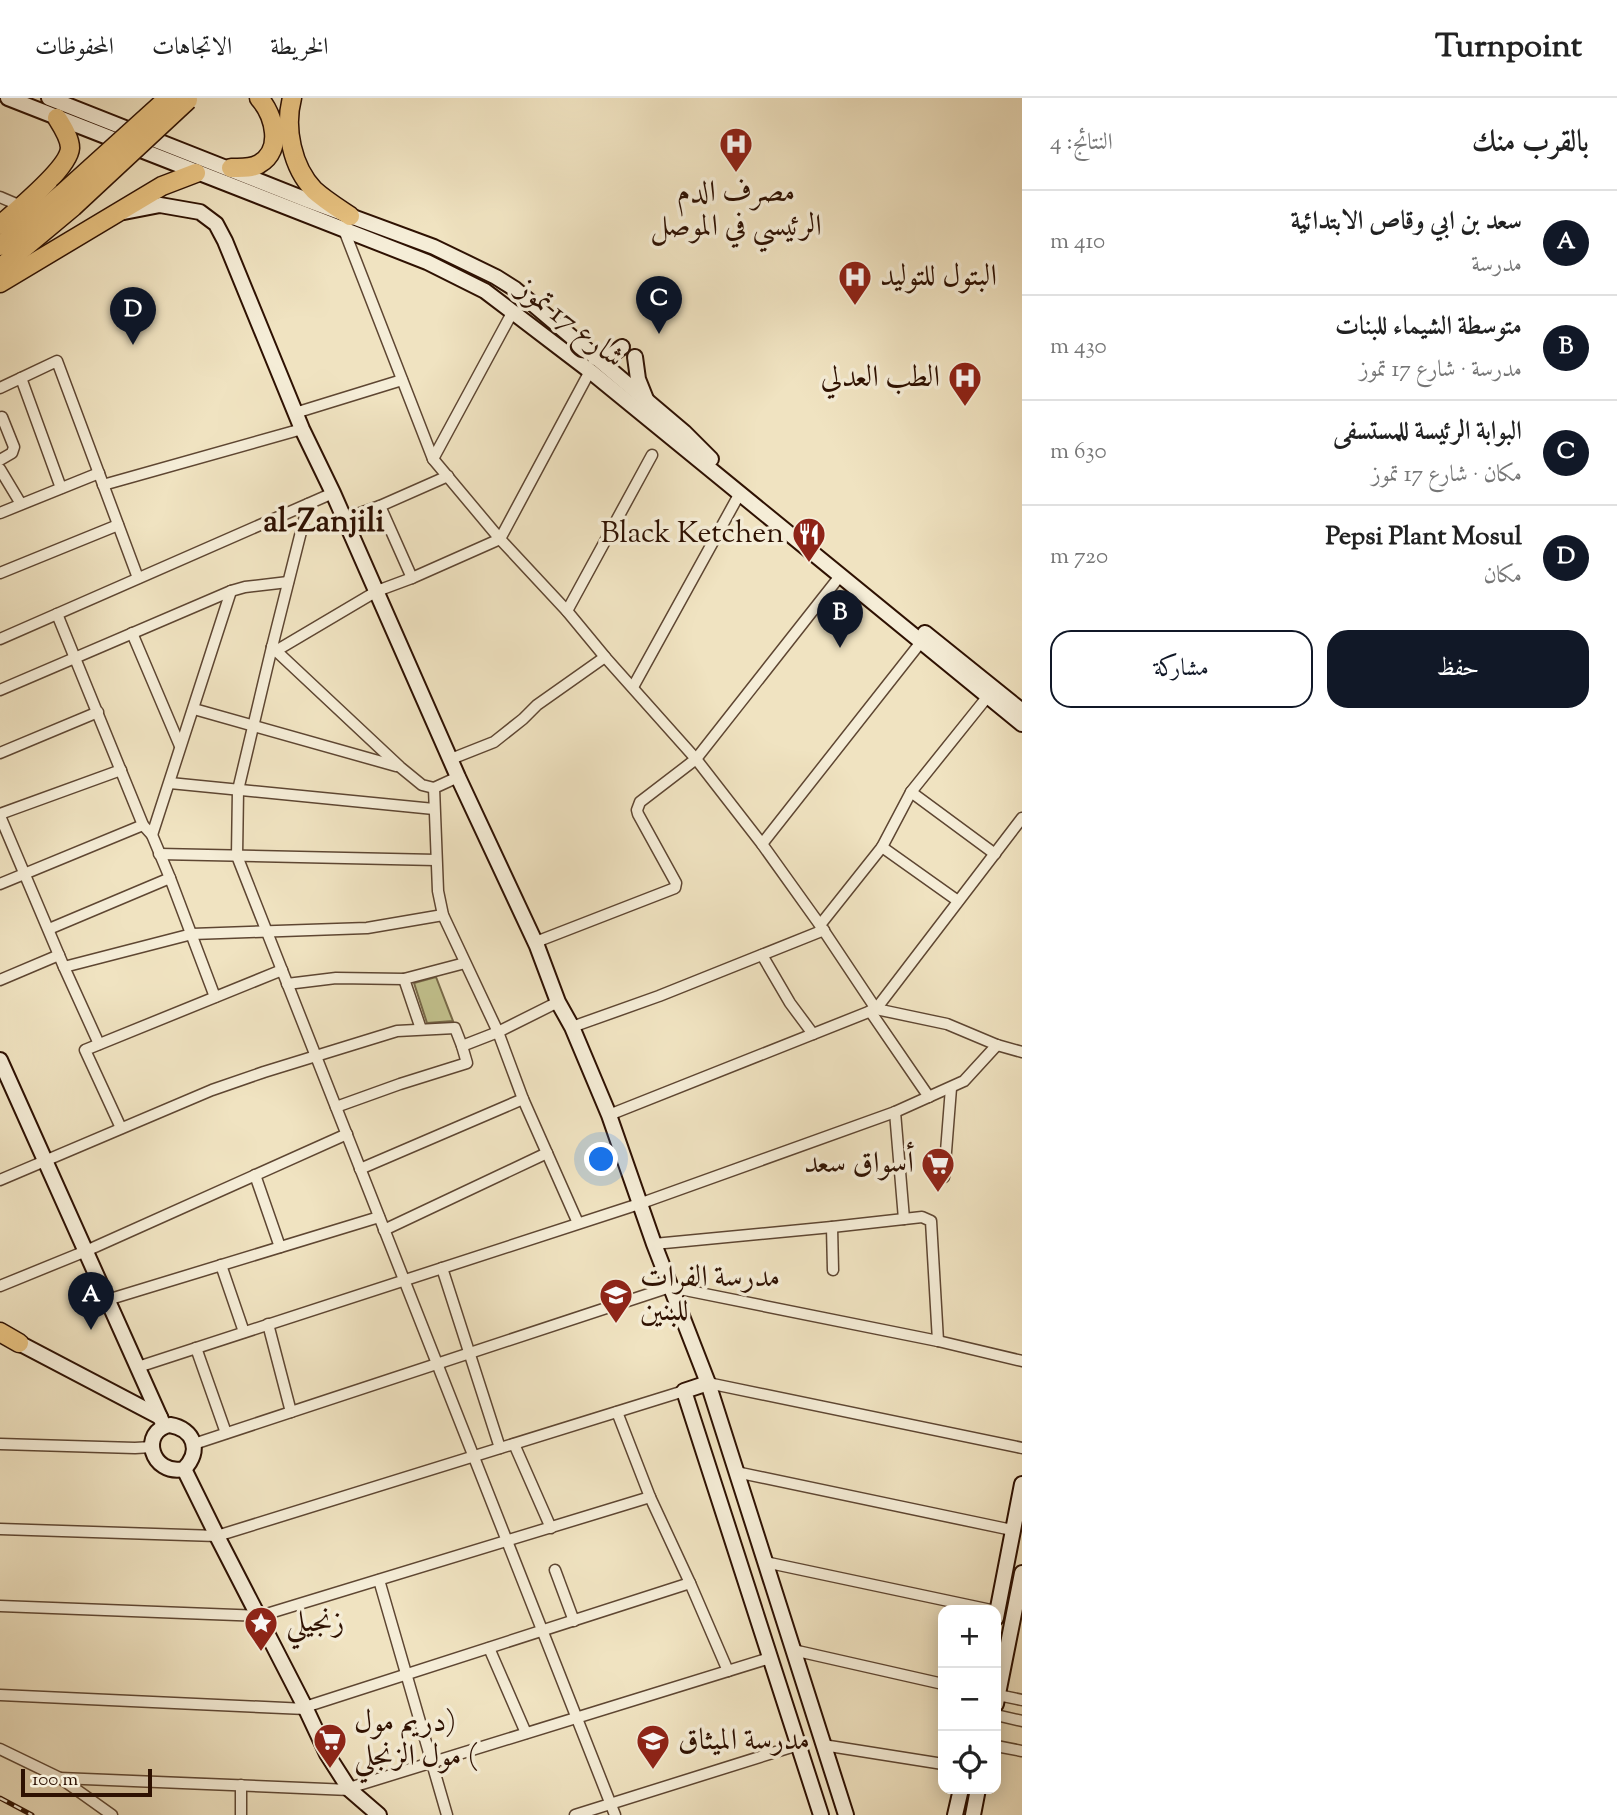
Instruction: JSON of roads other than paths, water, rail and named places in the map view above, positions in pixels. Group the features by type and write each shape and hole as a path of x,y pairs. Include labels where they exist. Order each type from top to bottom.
{"highway":[{"path":"0,268 168,98"},
{"path":"231,169 260,164 273,144 273,122 259,98"},
{"path":"292,98 289,111 294,158 313,188 347,223"},
{"path":"0,246 68,200 189,99"},
{"path":"0,225 66,162 70,148 57,118"},
{"path":"0,283 162,186 196,173"},
{"path":"0,1334 19,1343"}],"main road":[{"name":"شارع 17 تموز","path":"8,98 196,173 347,223 434,247 496,276 515,289 592,365 740,494 1022,724"},
{"name":"شارع 17 تموز","path":"49,98 231,169 485,291 512,313 646,400 724,471 1022,711"},
{"path":"115,214 160,205 200,212 216,224 302,429 537,946 558,1002 572,1027 609,1115 654,1244 708,1383 846,1815"},
{"path":"428,262 434,247"},
{"path":"592,365 622,347"},
{"path":"635,357 638,379 646,400"},
{"path":"0,1060 4,1082 45,1160 162,1422"},
{"path":"19,1343 162,1422 185,1430 194,1444 192,1458 184,1469 163,1466 153,1454 156,1432 162,1422"},
{"path":"708,1383 684,1391 821,1815"},
{"path":"184,1469 260,1616 327,1755 350,1789 379,1815"},
{"path":"997,1605 1022,1484"},
{"path":"1001,1680 1022,1573"},
{"path":"955,1815 960,1794"},
{"path":"973,1815 977,1794"}],"street":[{"path":"0,197 21,206"},
{"path":"347,223 433,459 500,539 634,687 762,844 822,928 929,1097"},
{"path":"433,459 512,313"},
{"path":"0,388 57,360 138,578"},
{"path":"272,647 279,649 377,591 500,539 592,365"},
{"path":"21,378 61,488"},
{"path":"295,413 402,380"},
{"path":"0,460 12,453 14,447 2,417"},
{"path":"103,485 302,429"},
{"path":"567,611 652,454"},
{"path":"0,469 21,504"},
{"path":"0,513 99,474"},
{"path":"344,519 448,476"},
{"path":"0,639 333,493"},
{"path":"634,687 740,494"},
{"path":"308,504 239,790 237,856 615,1815"},
{"path":"380,506 412,578"},
{"path":"0,573 118,525"},
{"path":"537,946 541,940 675,888 676,883 638,814 638,806 643,799 696,760 840,576"},
{"path":"0,690 231,591 288,582"},
{"path":"152,835 231,591"},
{"path":"57,614 143,825 152,835 170,878 215,997"},
{"path":"132,633 180,746"},
{"path":"762,844 921,642"},
{"path":"272,647 422,785 434,788 458,777"},
{"path":"451,759 494,742 537,705 605,657"},
{"path":"572,1027 657,997 822,928 883,847 912,792 988,696"},
{"path":"194,709 400,767"},
{"path":"0,753 98,712"},
{"path":"99,1044 0,815 121,770"},
{"path":"170,783 434,809"},
{"path":"434,788 438,891 443,915 498,1032 523,1099 578,1223"},
{"path":"912,792 995,854"},
{"path":"609,1115 873,1010 1022,818"},
{"path":"0,884 143,825"},
{"path":"883,847 958,901"},
{"path":"159,854 436,860"},
{"path":"49,929 170,878"},
{"path":"64,967 192,934 367,928 443,915"},
{"path":"0,979 59,955"},
{"path":"762,955 790,1003 813,1034"},
{"path":"287,984 336,978 404,979 465,963"},
{"path":"121,1128 85,1050 282,970"},
{"path":"404,979 421,1029"},
{"path":"462,1046 498,1032 558,1002"},
{"path":"873,1010 947,1024 997,1045 1022,1052"},
{"path":"0,1180 212,1090 315,1055 397,1031 455,1028 467,1063 336,1107"},
{"path":"138,1367 639,1203 895,1112 964,1081 997,1045"},
{"path":"944,1177 951,1088"},
{"path":"360,1169 523,1099"},
{"path":"895,1112 904,1219"},
{"path":"0,1286 86,1251 347,1134"},
{"path":"384,1230 547,1153"},
{"path":"255,1175 281,1247"},
{"path":"107,1300 379,1217"},
{"path":"654,1244 922,1217 931,1221 938,1341"},
{"path":"832,1227 833,1270"},
{"path":"221,1265 244,1332"},
{"path":"442,1268 500,1448"},
{"path":"194,1444 670,1287 938,1341 1022,1362"},
{"path":"268,1324 291,1412"},
{"path":"196,1348 226,1433"},
{"path":"708,1383 1022,1448"},
{"path":"0,1529 217,1536 684,1391"},
{"path":"617,1412 650,1497 728,1671"},
{"path":"0,1444 152,1447"},
{"path":"514,1444 551,1528"},
{"path":"736,1472 1012,1530"},
{"path":"0,1606 260,1616 650,1497"},
{"path":"765,1562 959,1605"},
{"path":"555,1570 574,1620"},
{"path":"379,1580 447,1815"},
{"path":"0,1695 306,1708 690,1583"},
{"path":"489,1648 526,1734"},
{"path":"793,1650 938,1683"},
{"path":"60,1778 350,1789 770,1658"},
{"path":"1001,1700 1022,1700"},
{"path":"1001,1716 1022,1721"},
{"path":"575,1815 798,1745"},
{"path":"823,1745 938,1763"},
{"path":"1001,1747 1022,1751"},
{"path":"0,1749 60,1778 112,1815"},
{"path":"241,1786 241,1815"}],"railway":[{"path":"0,1798 32,1815"}],"place":[{"name":"مصرف الدم الرئيسي في الموصل","path":"736,174"},
{"name":"البتول للتوليد","path":"855,307"},
{"name":"البوابة الرئيسة للمستسفى","path":"659,334"},
{"name":"Pepsi Plant Mosul","path":"133,345"},
{"name":"الطب العدلي","path":"965,408"},
{"name":"Black Ketchen","path":"809,564"},
{"name":"متوسطة الشيماء للبنات","path":"840,648"},
{"name":"أسواق سعد","path":"938,1194"},
{"name":"مدرسة الفرات للبنين","path":"616,1325"},
{"name":"سعد بن ابي وقاص الابتدائية","path":"91,1330"},
{"name":"زنجيلي","path":"261,1653"},
{"name":"دريم مول) مول الزنجلي (","path":"330,1770"},
{"name":"مدرسة الميثاق","path":"653,1771"}],"district":[{"name":"al-Zanjili","path":"324,523"}]}
